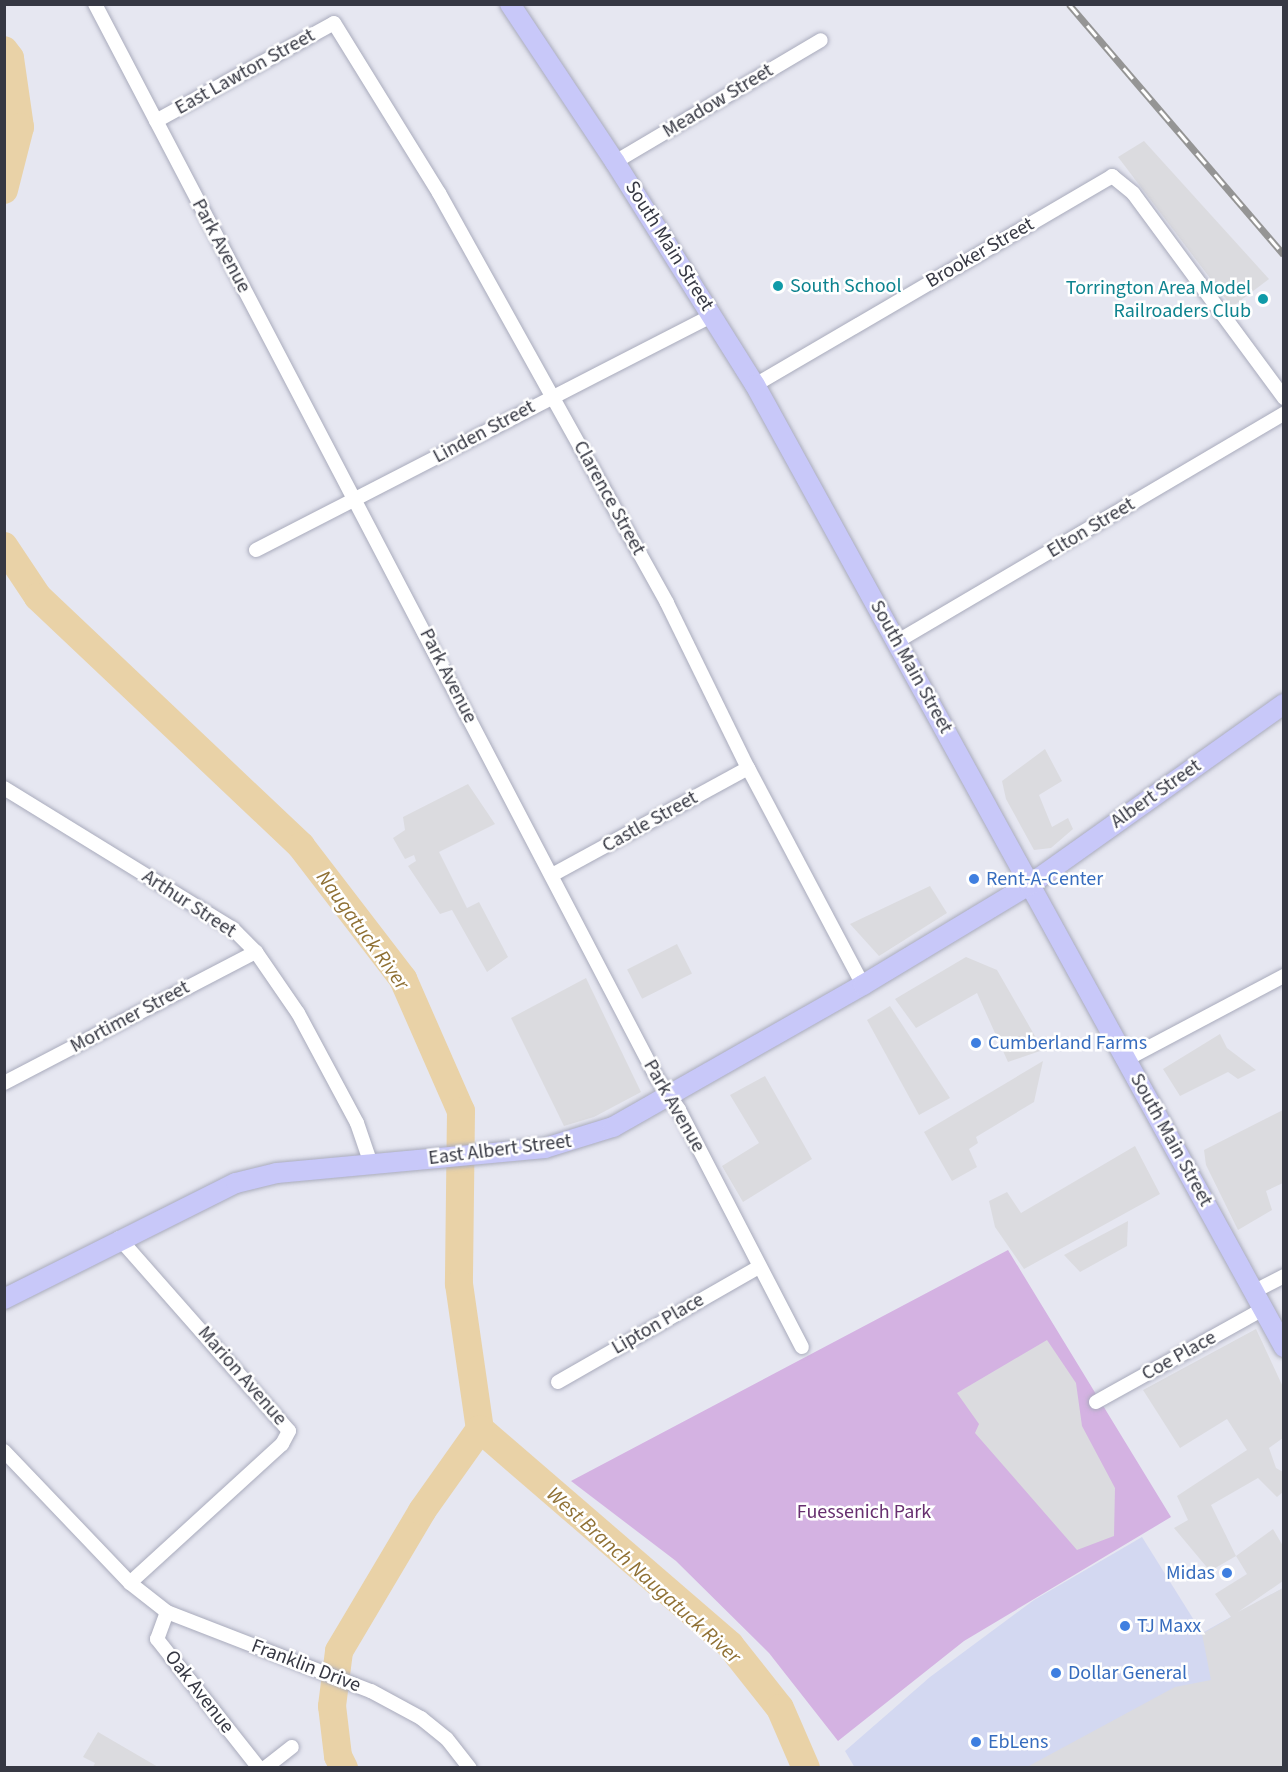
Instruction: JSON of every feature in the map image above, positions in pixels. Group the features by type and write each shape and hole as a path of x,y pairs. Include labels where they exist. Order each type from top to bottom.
{"main road":[{"name":"South Main Street","path":"510,4 615,162 755,385 1284,1347"},
{"name":"Albert Street","path":"1029,885 1284,704"},
{"name":"East Albert Street","path":"4,1299 118,1238 236,1183 277,1173 545,1148 590,1137 669,1096 863,985 1029,885"}],"street":[{"name":"Park Avenue","path":"95,4 552,876 802,1347"},
{"name":"East Lawton Street","path":"156,121 334,22"},
{"name":"Clarence Street","path":"334,22 439,193 667,603 748,768 863,985"},
{"name":"Meadow Street","path":"615,162 821,40"},
{"name":"Brooker Street","path":"755,385 1112,176 1132,193 1284,398"},
{"name":"Linden Street","path":"256,550 713,315"},
{"name":"Elton Street","path":"898,642 1284,414"},
{"name":"Castle Street","path":"552,876 748,768"},
{"name":"Arthur Street","path":"4,788 233,929 256,952 298,1013 357,1123 371,1164"},
{"name":"Mortimer Street","path":"4,1083 256,952"},
{"path":"1126,1059 1284,976"},
{"name":"Marion Avenue","path":"118,1238 289,1431 282,1444 129,1582"},
{"name":"Lipton Place","path":"558,1382 759,1267"},
{"name":"Coe Place","path":"1096,1402 1258,1301 1284,1276"},
{"path":"4,1451 129,1582"},
{"name":"Franklin Drive","path":"129,1582 167,1612 371,1692 421,1718 447,1739 470,1767"},
{"name":"Oak Avenue","path":"167,1612 157,1639 259,1767"},
{"path":"265,1767 292,1747"}],"shaded area":[{"path":"1144,141 1269,279 1232,307 1118,157"},
{"path":"1045,749 1062,781 1039,795 1052,827 1068,818 1073,829 1051,848 1034,850 1006,799 1002,781"},
{"path":"468,784 495,824 439,852 467,908 479,902 508,957 487,972 452,910 440,914 408,866 416,861 414,855 405,859 393,838 405,830 403,817"},
{"path":"930,886 947,913 879,956 850,924"},
{"path":"677,944 692,973 642,999 627,969"},
{"path":"966,957 997,970 1043,1050 1008,1062 977,993 916,1028 895,999"},
{"path":"586,978 641,1092 594,1117 564,1126 511,1018"},
{"path":"890,1006 950,1098 919,1115 867,1020"},
{"path":"1220,1034 1227,1048 1256,1070 1238,1079 1228,1072 1180,1096 1163,1069"},
{"path":"1043,1061 1034,1102 976,1137 978,1143 969,1149 977,1167 952,1181 924,1132"},
{"path":"765,1076 812,1159 743,1202 722,1166 759,1143 730,1095"},
{"path":"1283,1110 1283,1183 1266,1191 1272,1210 1238,1230 1206,1165 1204,1150"},
{"path":"1135,1146 1160,1194 1024,1269 995,1227 989,1201 1007,1192 1021,1213"},
{"path":"1128,1221 1127,1246 1080,1272 1064,1255"},
{"path":"1256,1329 1283,1387 1283,1438 1269,1448 1276,1468 1283,1472 1283,1492 1277,1497 1258,1478 1211,1505 1236,1556 1210,1571 1174,1528 1188,1520 1177,1496 1247,1450 1227,1419 1180,1448 1143,1390"},
{"path":"1047,1340 1076,1383 1082,1426 1115,1488 1114,1536 1077,1550 975,1433 979,1424 957,1393"},
{"path":"1273,1529 1283,1546 1283,1581 1238,1612 1283,1588 1283,1767 1027,1767 1175,1687 1211,1680 1202,1634 1231,1617 1215,1594 1247,1574 1236,1556"},
{"path":"1142,1537 1202,1633 1283,1588 1283,1767 855,1768 845,1751 930,1677 1034,1600"},
{"path":"98,1732 158,1767 93,1767 95,1763 83,1757"}],"green space":[{"name":"Fuessenich Park","path":"1008,1250 1171,1517 964,1641 838,1741 769,1653 676,1561 571,1481"}],"waterway":[{"name":"Naugatuck River","path":"4,50 10,58 20,127 4,190"},
{"name":"Naugatuck River","path":"4,546 38,597 301,846 403,979 461,1111 459,1284 480,1429"},
{"name":"West Branch Naugatuck River","path":"480,1429 730,1645 780,1708 806,1768"},
{"path":"344,1768 338,1756 332,1706 339,1651 422,1511 480,1429"}],"railway":[{"path":"1069,4 1284,255"}],"place":[{"name":"South School","path":"778,286"},
{"name":"Torrington Area Model Railroaders Club","path":"1263,299"},
{"name":"Rent-A-Center","path":"974,879"},
{"name":"Cumberland Farms","path":"976,1043"},
{"name":"Midas","path":"1227,1573"},
{"name":"TJ Maxx","path":"1125,1626"},
{"name":"Dollar General","path":"1056,1673"},
{"name":"EbLens","path":"976,1742"}]}
